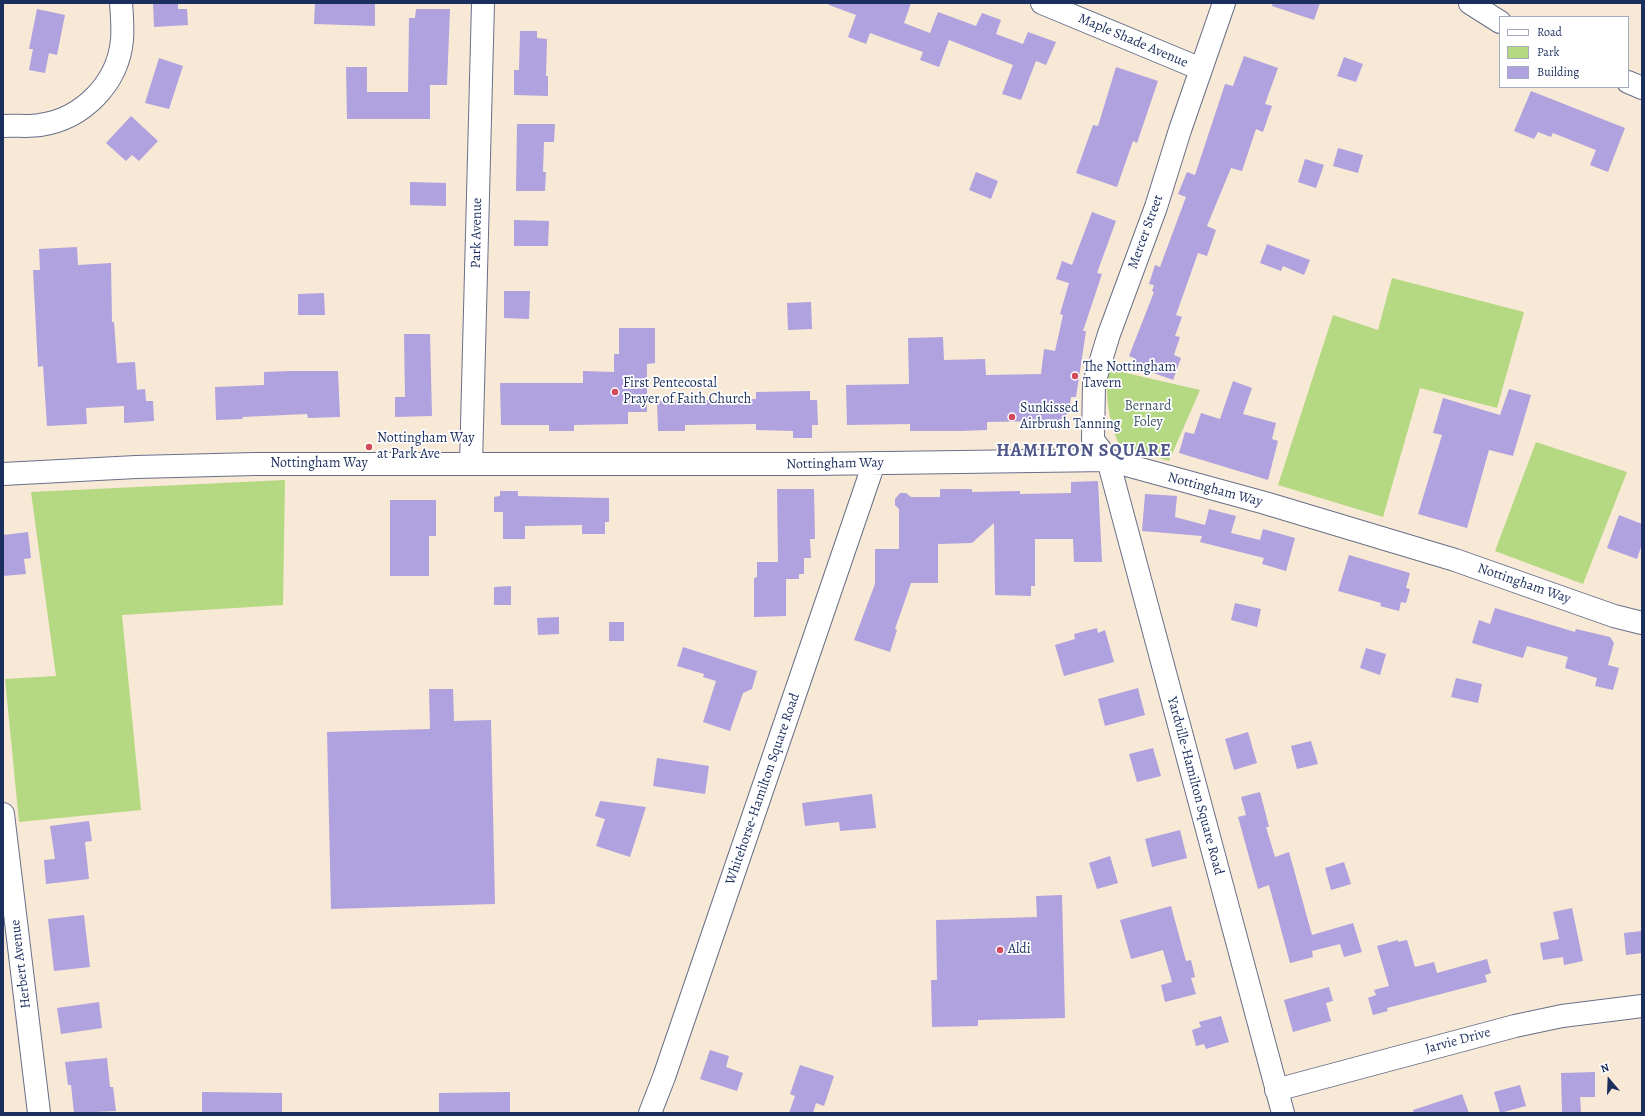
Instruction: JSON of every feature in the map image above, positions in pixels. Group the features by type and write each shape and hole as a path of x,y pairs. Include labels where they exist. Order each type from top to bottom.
{"street":[{"path":"3,126 39,125 58,121 78,112 94,98 108,82 117,62 122,40 121,3"},
{"name":"Park Avenue","path":"471,464 483,3"},
{"name":"Maple Shade Avenue","path":"1042,3 1201,69"},
{"name":"Mercer Street","path":"1108,460 1093,440 1094,383 1109,334 1156,207 1224,3"},
{"path":"1470,3 1499,21"},
{"path":"1629,82 1642,88"},
{"name":"Nottingham Way","path":"3,474 136,467 255,464 874,464 1108,460 1272,506 1455,560 1614,616 1642,622"},
{"name":"Yardville-Hamilton Square Road","path":"1108,460 1283,1113"},
{"name":"Whitehorse-Hamilton Square Road","path":"650,1113 664,1077 874,464"},
{"name":"Herbert Avenue","path":"3,814 39,1113"},
{"name":"Jarvie Drive","path":"1276,1090 1514,1026 1562,1016 1642,1006"}],"green space":[{"path":"1392,278 1524,312 1497,408 1420,388 1383,517 1278,485 1333,315 1378,330"},
{"name":"Bernard Foley","path":"1109,369 1200,390 1169,461 1119,444 1115,436 1108,407 1107,387"},
{"path":"1536,442 1627,472 1583,584 1495,551"},
{"path":"285,480 283,605 122,615 141,810 19,822 5,679 56,676 31,492"}],"building":[{"path":"153,3 178,3 178,9 187,9 188,25 154,27"},
{"path":"315,3 375,4 375,26 314,24"},
{"path":"829,3 911,3 904,23 930,33 938,12 976,26 982,13 1001,20 996,34 1023,44 1028,32 1056,42 1046,65 1036,61 1021,100 1002,94 1013,65 949,40 939,67 920,60 923,52 870,33 866,44 848,37 856,15 829,5"},
{"path":"1273,3 1320,3 1314,20 1272,6"},
{"path":"37,9 65,15 57,55 49,53 45,73 29,70 33,49 29,49"},
{"path":"416,9 450,9 447,85 430,85 430,119 347,119 346,67 367,67 367,92 408,92 409,18 415,18"},
{"path":"520,31 537,31 537,38 547,39 546,76 548,76 548,96 514,95 514,70 519,70"},
{"path":"1244,56 1278,68 1265,104 1272,106 1263,132 1256,129 1242,171 1231,168 1207,226 1216,230 1207,256 1198,253 1176,315 1182,317 1175,336 1180,337 1174,355 1181,358 1173,380 1132,365 1134,358 1129,356 1154,292 1152,291 1154,285 1149,284 1155,265 1160,267 1186,197 1178,194 1187,172 1195,175 1225,84 1233,86"},
{"path":"1344,57 1363,64 1356,82 1337,76"},
{"path":"159,58 183,66 169,109 145,103"},
{"path":"1116,67 1158,81 1137,143 1133,141 1117,187 1076,173 1093,125 1098,126"},
{"path":"1531,91 1625,128 1608,172 1590,165 1596,150 1553,133 1551,137 1538,132 1534,139 1514,131"},
{"path":"131,116 158,141 139,161 132,155 126,161 106,143"},
{"path":"517,124 555,124 554,142 544,142 543,172 546,172 545,191 516,191"},
{"path":"1338,148 1363,155 1358,173 1333,166"},
{"path":"1305,159 1324,165 1316,188 1298,182"},
{"path":"976,172 998,181 991,199 969,190"},
{"path":"410,182 446,183 446,206 410,205"},
{"path":"1092,212 1116,221 1097,273 1102,274 1083,331 1086,331 1076,397 1071,397 1069,412 1057,424 1043,425 1043,421 987,422 987,430 960,431 910,431 910,424 847,425 846,385 909,384 908,338 943,337 944,360 985,359 986,375 1041,374 1044,349 1055,351 1063,315 1060,314 1069,283 1056,279 1062,261 1072,265"},
{"path":"514,220 549,221 548,246 514,246"},
{"path":"1267,244 1310,260 1304,275 1283,266 1281,271 1260,263"},
{"path":"77,247 78,265 111,263 112,322 114,322 117,363 135,362 137,390 145,389 146,401 153,401 154,421 124,423 124,406 86,408 87,424 47,426 43,366 38,367 33,270 40,270 39,249"},
{"path":"504,291 530,291 529,319 504,318"},
{"path":"324,293 325,315 298,315 298,294"},
{"path":"811,302 812,329 788,330 787,303"},
{"path":"619,328 655,328 655,363 647,364 647,412 628,412 628,424 574,425 574,431 549,431 549,425 501,425 500,383 583,383 583,371 614,372 614,354 619,354"},
{"path":"404,334 430,334 432,416 395,417 395,397 405,397"},
{"path":"338,371 340,417 308,418 307,414 242,417 243,419 216,420 215,387 264,385 264,372"},
{"path":"1233,381 1252,388 1243,414 1276,423 1272,439 1278,441 1268,480 1179,453 1185,432 1194,434 1201,413 1220,419"},
{"path":"1509,389 1531,395 1513,456 1489,450 1467,528 1418,514 1442,435 1433,433 1443,398 1500,415"},
{"path":"810,391 810,400 817,400 818,425 812,425 812,438 793,438 793,431 756,430 756,424 685,425 685,431 658,431 657,401 756,399 756,392"},
{"path":"1098,481 1102,562 1074,562 1073,539 1035,539 1035,586 1031,586 1031,596 995,595 994,523 972,543 938,544 938,583 911,583 895,629 897,630 890,652 854,640 875,584 875,549 899,549 899,509 895,505 895,499 900,493 906,493 911,497 940,497 940,489 972,489 972,492 1020,491 1020,494 1071,493 1071,482"},
{"path":"777,489 814,489 815,539 810,539 811,558 804,558 804,574 799,574 799,579 786,579 786,616 754,617 754,578 757,577 757,562 778,562"},
{"path":"500,491 518,491 518,496 609,498 609,522 605,522 605,534 582,534 582,525 525,526 525,539 503,539 503,512 494,512 494,497 500,496"},
{"path":"1145,494 1177,496 1175,517 1205,525 1209,509 1236,516 1231,533 1260,540 1263,529 1295,538 1286,571 1262,564 1264,558 1200,542 1202,536 1142,531"},
{"path":"390,500 436,500 436,536 429,536 429,576 390,576"},
{"path":"1619,515 1642,524 1642,544 1637,559 1607,548"},
{"path":"28,532 31,558 24,559 26,574 3,576 3,535"},
{"path":"1349,555 1410,573 1406,588 1410,589 1406,603 1401,602 1399,611 1380,606 1381,603 1338,591"},
{"path":"511,586 511,605 494,605 494,587"},
{"path":"1235,603 1261,609 1257,627 1231,620"},
{"path":"1495,608 1575,632 1576,629 1610,637 1614,643 1608,665 1619,668 1613,690 1595,686 1597,678 1565,668 1568,657 1527,646 1523,658 1472,643 1479,620 1490,624"},
{"path":"559,617 559,634 538,635 537,618"},
{"path":"609,622 624,622 624,641 609,641"},
{"path":"1097,628 1098,633 1105,630 1114,662 1064,676 1055,645 1075,639 1074,634"},
{"path":"683,647 757,671 752,689 743,693 730,731 703,722 716,681 703,677 704,674 677,666"},
{"path":"1366,648 1386,654 1380,675 1360,668"},
{"path":"1456,678 1482,684 1478,703 1451,697"},
{"path":"1138,688 1145,715 1105,726 1098,699"},
{"path":"429,689 453,689 454,721 491,720 495,904 331,909 327,732 430,729"},
{"path":"1248,732 1257,763 1234,770 1225,739"},
{"path":"1311,741 1318,764 1297,769 1291,746"},
{"path":"1153,748 1161,776 1137,782 1129,754"},
{"path":"657,758 709,766 705,794 653,786"},
{"path":"1260,792 1269,827 1266,827 1275,857 1289,852 1312,935 1353,923 1362,952 1344,957 1340,944 1312,951 1313,957 1290,963 1269,885 1258,889 1238,817 1246,815 1241,797"},
{"path":"872,794 876,828 840,831 839,822 805,826 802,803"},
{"path":"600,801 646,807 630,857 596,846 605,819 595,816"},
{"path":"89,821 92,841 85,842 89,879 46,884 44,860 55,859 50,826"},
{"path":"1180,830 1187,858 1152,867 1145,839"},
{"path":"1110,856 1118,883 1097,889 1089,863"},
{"path":"1344,862 1351,884 1331,890 1325,868"},
{"name":"Aldi","path":"1062,895 1065,1018 978,1020 978,1026 932,1027 931,980 937,980 936,920 1037,917 1036,896"},
{"path":"1171,906 1186,961 1191,960 1195,977 1191,978 1196,994 1165,1002 1161,985 1172,982 1163,950 1131,959 1120,920"},
{"path":"1572,908 1583,961 1564,965 1563,957 1543,960 1540,943 1559,939 1553,912"},
{"path":"84,915 90,967 54,971 48,919"},
{"path":"1642,931 1642,953 1626,955 1624,933"},
{"path":"1398,940 1398,942 1407,940 1415,967 1434,962 1437,973 1487,959 1491,973 1485,975 1487,982 1387,1008 1388,1011 1373,1015 1368,998 1376,995 1374,990 1389,986 1377,946"},
{"path":"1329,987 1333,1001 1326,1003 1331,1021 1293,1032 1284,1000"},
{"path":"99,1002 102,1028 61,1034 57,1008"},
{"path":"1221,1016 1229,1042 1206,1049 1204,1044 1196,1046 1192,1030 1201,1027 1199,1022"},
{"path":"710,1050 729,1056 726,1067 743,1073 737,1091 700,1079"},
{"path":"107,1058 110,1087 113,1087 116,1111 74,1113 71,1085 68,1085 65,1062"},
{"path":"800,1065 834,1076 824,1106 816,1103 813,1113 789,1113 795,1096 790,1094"},
{"path":"1595,1072 1595,1097 1580,1097 1581,1112 1562,1112 1561,1073"},
{"path":"1520,1085 1526,1106 1500,1113 1494,1092"},
{"path":"202,1092 282,1093 282,1113 202,1113"},
{"path":"510,1092 510,1113 439,1113 439,1093"},
{"path":"1462,1094 1469,1113 1414,1113 1413,1110"}],"place":[{"name":"The Nottingham Tavern","path":"1075,376"},
{"name":"First Pentecostal Prayer of Faith Church","path":"615,392"},
{"name":"Sunkissed Airbrush Tanning","path":"1012,417"},
{"name":"Nottingham Way at Park Ave","path":"369,447"},
{"name":"Aldi","path":"1000,950"}],"district":[{"name":"HAMILTON SQUARE","path":"1084,452"}]}
